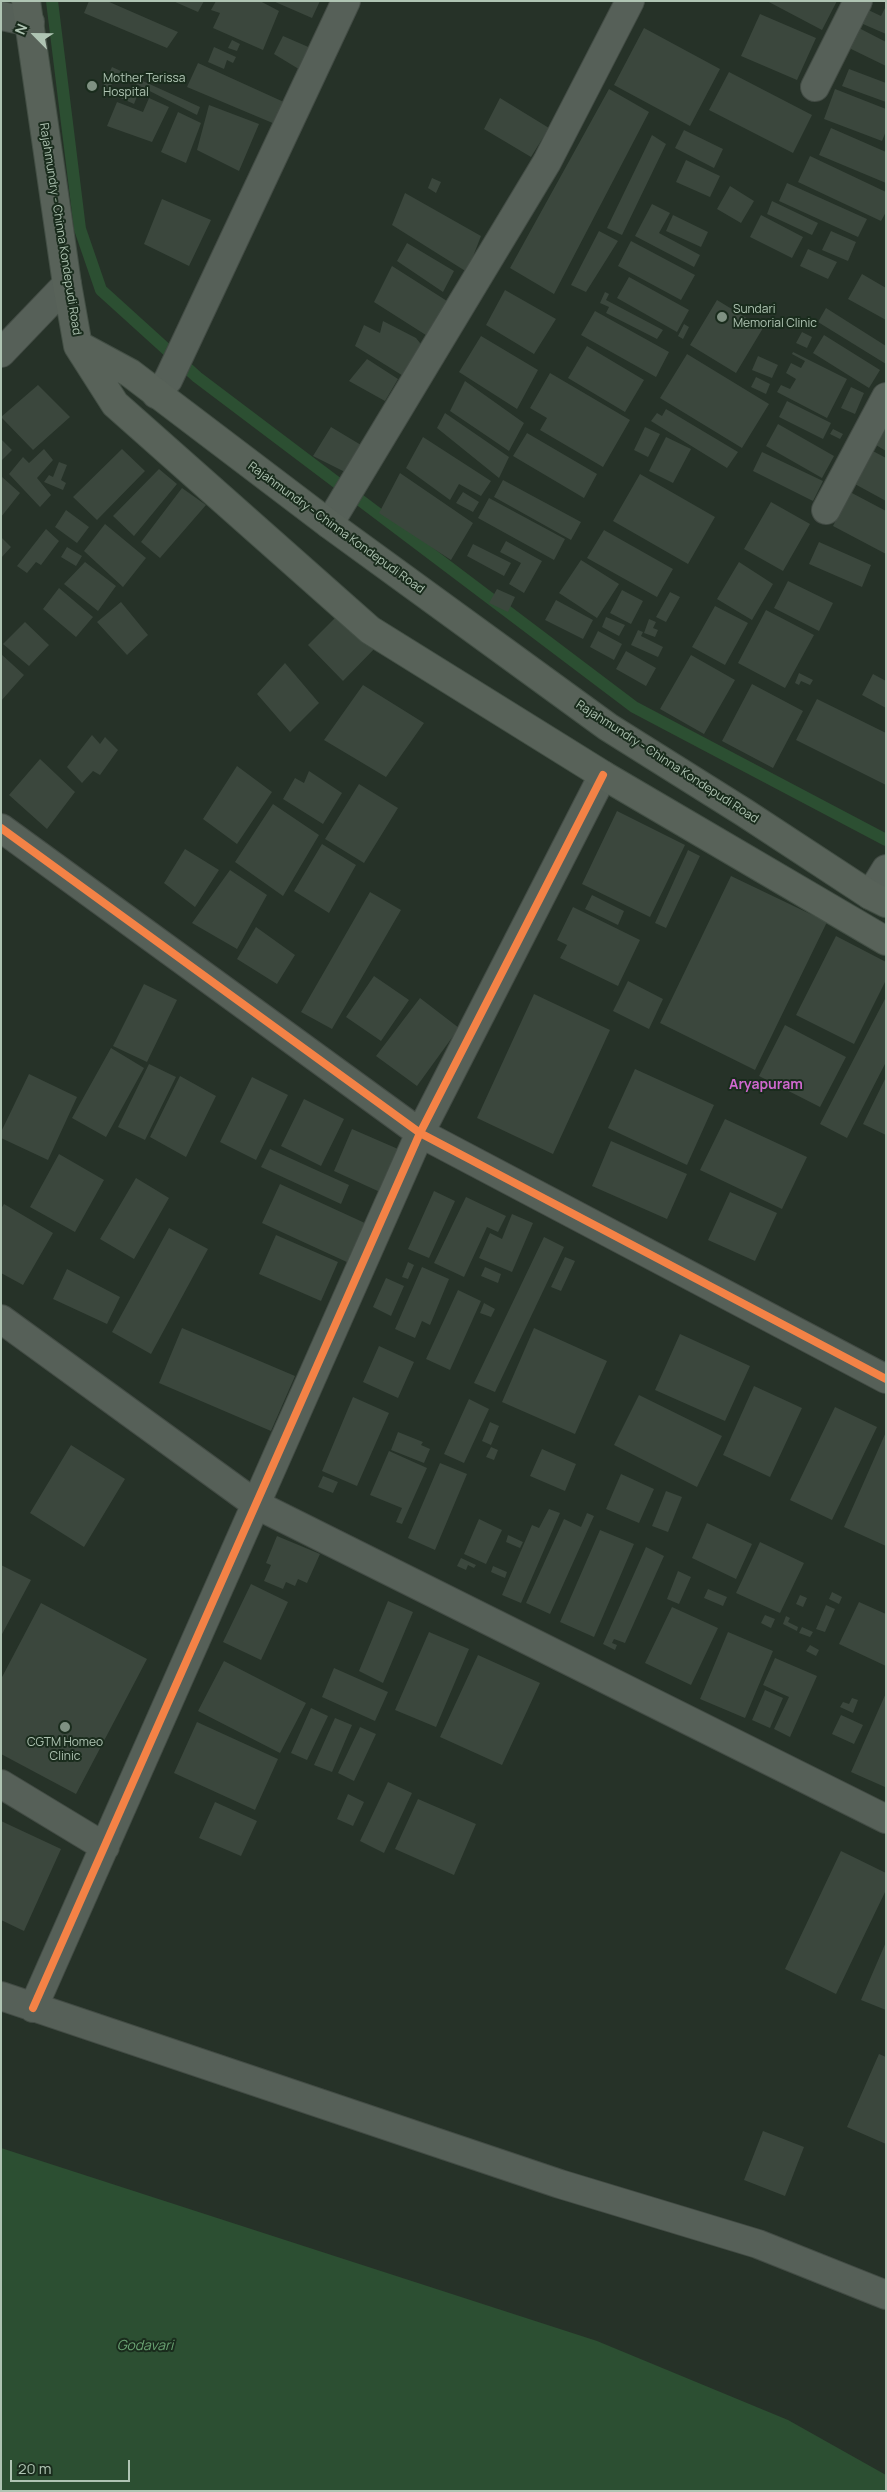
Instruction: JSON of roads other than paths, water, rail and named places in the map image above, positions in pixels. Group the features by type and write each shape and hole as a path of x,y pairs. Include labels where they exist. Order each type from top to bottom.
{"main road":[{"name":"Rajahmundry - Chinna Kondepudi Road","path":"28,11 67,284 78,346 130,373 329,524 608,726 878,899"},
{"path":"78,346 115,404 370,630 603,775 886,941"}],"street":[{"path":"156,394 168,380 346,1"},
{"path":"329,524 547,162 630,1"},
{"path":"815,86 858,1"},
{"path":"1,16 28,11"},
{"path":"1,353 67,284"},
{"path":"826,510 886,397"},
{"path":"33,2008 420,1133 603,775"},
{"path":"1,828 420,1133 886,1379"},
{"path":"878,899 886,869"},
{"path":"1,1319 257,1505 886,1819"},
{"path":"1,1784 105,1847"},
{"path":"1,1996 560,2184 758,2244 886,2295"}],"water":[{"name":"Godavari","path":"1,2148 597,2341 788,2420 886,2475 886,2491 1,2491"}],"waterway":[{"path":"52,1 80,229 101,290 197,377 634,707 886,840"}],"place":[{"name":"Mother Terissa Hospital","path":"92,86"},
{"name":"Sundari Memorial Clinic","path":"722,317"},
{"name":"CGTM Homeo Clinic","path":"65,1727"}],"district":[{"name":"Aryapuram","path":"766,1085"}]}
